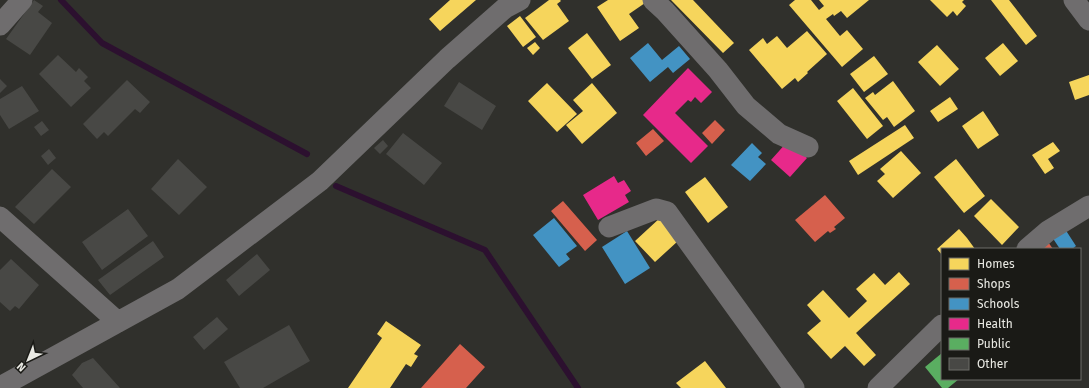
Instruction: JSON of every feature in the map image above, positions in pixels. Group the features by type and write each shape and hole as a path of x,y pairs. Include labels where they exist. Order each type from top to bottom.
{"street":[{"path":"0,25 22,0"},
{"path":"0,387 178,289 320,181 447,59 505,8 520,0"},
{"path":"653,0 665,11 718,70 746,106 779,134 808,147"},
{"path":"1074,0 1089,20"},
{"path":"1028,248 1048,231 1089,206"},
{"path":"609,227 656,209 667,212 794,388"},
{"path":"0,217 118,322"},
{"path":"878,388 941,326"}],"building: Homes":[{"path":"450,0 476,0 440,31 429,19"},
{"path":"549,0 561,1 557,4 569,21 543,40 525,18"},
{"path":"608,0 643,0 645,3 629,14 639,28 620,41 597,7"},
{"path":"671,0 693,0 734,43 723,53"},
{"path":"795,0 811,0 819,10 824,6 819,0 869,0 847,18 841,11 826,19 840,36 847,30 863,49 842,67 789,5"},
{"path":"930,0 964,0 962,2 966,6 957,16 953,11 947,17"},
{"path":"991,0 1009,0 1037,36 1026,45"},
{"path":"520,16 536,37 523,47 507,26"},
{"path":"807,31 827,54 798,82 795,78 782,89 749,50 763,38 767,44 777,36 787,48"},
{"path":"587,33 611,65 592,79 568,48"},
{"path":"535,42 540,48 533,55 527,48"},
{"path":"1003,43 1018,61 1000,76 985,58"},
{"path":"937,45 959,69 940,86 918,62"},
{"path":"874,56 888,74 864,92 850,74"},
{"path":"1089,75 1089,95 1075,100 1069,82"},
{"path":"893,81 915,111 894,127 887,117 883,120 865,98 873,92 875,95"},
{"path":"547,83 577,114 557,132 528,101"},
{"path":"592,83 617,113 582,144 566,125 583,111 573,100"},
{"path":"853,88 883,126 867,139 837,101"},
{"path":"950,97 958,109 938,122 930,111"},
{"path":"983,111 999,135 978,149 962,126"},
{"path":"905,125 914,138 858,175 849,161"},
{"path":"1053,142 1060,151 1048,159 1054,168 1045,174 1032,155"},
{"path":"901,151 921,173 893,198 877,181 885,174 880,169"},
{"path":"956,159 985,196 964,213 934,177"},
{"path":"705,177 728,207 708,223 685,192"},
{"path":"991,199 1019,227 1002,245 974,216"},
{"path":"661,217 678,241 655,262 635,241"},
{"path":"959,229 974,248 941,248 941,254 937,249"},
{"path":"899,272 910,284 856,333 876,355 864,366 845,346 831,359 807,333 821,321 807,305 823,290 849,318 867,301 856,289 874,273 885,285"},
{"path":"386,321 421,345 414,354 418,356 411,367 406,364 390,388 348,388 382,338 377,334"},
{"path":"705,361 726,388 681,388 676,383"}],"building: Shops":[{"path":"715,120 725,130 712,144 702,133"},
{"path":"653,129 664,141 646,156 636,143"},
{"path":"825,195 845,218 834,227 836,229 830,233 828,231 815,242 795,220"},
{"path":"563,201 597,240 585,251 551,211"},
{"path":"1048,242 1052,248 1039,248"},
{"path":"460,344 485,367 466,388 421,388"}],"building: Schools":[{"path":"648,43 662,60 679,46 690,59 673,73 668,67 650,82 630,58"},
{"path":"752,143 762,153 758,157 766,164 750,181 731,165"},
{"path":"554,218 577,246 566,254 570,259 559,267 533,235"},
{"path":"1065,229 1076,246 1073,248 1059,248 1052,237"},
{"path":"627,231 650,268 625,284 602,247"}],"building: Health":[{"path":"688,68 712,92 701,103 695,97 691,102 688,100 675,113 708,146 691,163 643,115"},
{"path":"788,141 807,158 790,177 771,160"},
{"path":"614,176 618,183 624,180 631,191 625,195 629,202 598,220 583,195"}],"building: Public":[{"path":"941,354 941,380 958,380 948,388 942,388 925,367"}],"building: Other":[{"path":"34,0 43,6 38,12 52,23 30,55 6,39"},
{"path":"58,55 76,72 79,68 88,77 84,81 91,88 71,107 39,74"},
{"path":"0,79 7,86 0,93"},
{"path":"127,80 150,102 140,113 135,109 108,136 104,132 97,139 83,124"},
{"path":"459,82 496,106 482,130 444,106"},
{"path":"22,86 39,111 9,129 0,115 0,99"},
{"path":"42,121 49,130 41,136 34,127"},
{"path":"403,133 442,163 424,185 386,154"},
{"path":"383,140 388,146 380,154 374,148"},
{"path":"49,149 56,158 48,165 41,156"},
{"path":"178,159 207,187 179,215 151,189"},
{"path":"52,169 71,187 34,224 15,207"},
{"path":"128,209 148,236 102,270 82,242"},
{"path":"153,241 164,257 110,295 98,280"},
{"path":"257,254 270,270 239,296 226,280"},
{"path":"11,259 39,285 19,309 15,306 10,311 0,302 0,270"},
{"path":"217,317 228,329 204,350 193,337"},
{"path":"289,325 310,361 263,388 240,388 224,362"},
{"path":"93,358 120,388 83,388 72,375 82,363"}],"waterway":[{"path":"61,0 102,43 307,154"},
{"path":"336,186 485,250 578,388"}]}
